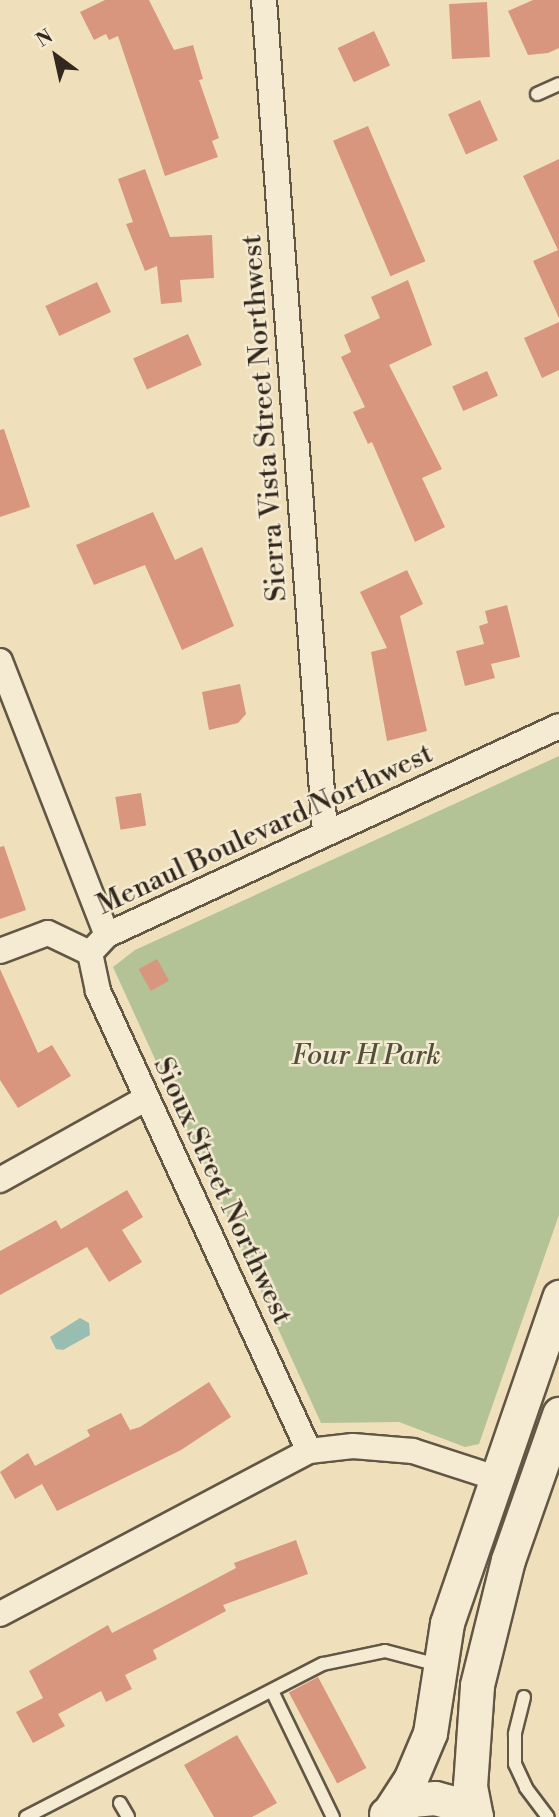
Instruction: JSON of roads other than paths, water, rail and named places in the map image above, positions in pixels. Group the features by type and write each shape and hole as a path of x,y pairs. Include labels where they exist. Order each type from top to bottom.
{"main road":[{"path":"387,1813 411,1778 430,1733 438,1665 447,1623 557,1307"},
{"path":"476,1817 470,1786 477,1685 508,1560 559,1414"},
{"path":"387,1813 412,1800 435,1798 457,1804 476,1817"}],"street":[{"name":"Sierra Vista Street Northwest","path":"264,0 325,832"},
{"path":"0,661 107,935"},
{"name":"Menaul Boulevard Northwest","path":"0,951 48,933 90,953 107,935 559,726"},
{"name":"Sioux Street Northwest","path":"90,953 98,991 309,1451"},
{"path":"0,1180 147,1098"},
{"path":"0,1614 309,1451 353,1446 413,1451 496,1478"}],"lane":[{"path":"537,94 559,84"},
{"path":"26,1817 323,1664 385,1651 438,1665"},
{"path":"272,1691 333,1817"},
{"path":"524,1698 515,1734 516,1764 526,1788 548,1817"},
{"path":"120,1803 128,1817"}],"water":[{"path":"80,1318 89,1323 90,1335 63,1350 56,1349 50,1337"}],"park label":[{"name":"Four H Park","path":"366,1056"}]}
